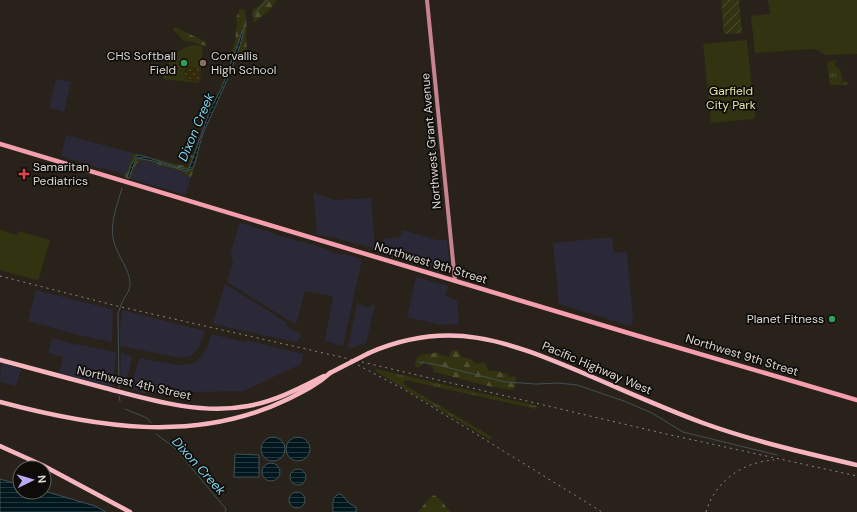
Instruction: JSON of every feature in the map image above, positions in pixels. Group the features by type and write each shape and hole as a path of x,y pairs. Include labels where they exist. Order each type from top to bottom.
{"highway":[{"name":"Pacific Highway West","path":"330,374 368,353 397,342 428,336 465,336 497,341 540,355 725,431 788,449 857,465"},
{"name":"Northwest 4th Street","path":"0,360 147,399 180,406 206,409 236,408 260,404 330,374"},
{"path":"0,402 68,418 118,426 151,428 195,426 228,421 265,410 319,383 330,374"},
{"path":"0,446 42,465 130,512"}],"main road":[{"name":"Northwest Grant Avenue","path":"427,0 455,280"},
{"name":"Northwest 9th Street","path":"0,144 857,400"}],"shaded area":[{"path":"56,79 71,82 64,112 49,108"},
{"path":"66,135 133,153 125,177 122,174 104,168 100,169 61,156"},
{"path":"143,160 183,172 185,175 191,177 185,195 131,179 136,165"},
{"path":"313,193 336,200 371,198 375,249 315,234 317,227"},
{"path":"241,223 335,253 362,259 343,346 325,341 333,296 305,291 296,325 227,282 233,263 231,253 232,248 239,224"},
{"path":"402,230 437,240 447,240 450,273 385,255 383,239 400,237"},
{"path":"612,237 614,253 627,252 633,321 631,326 559,304 553,243"},
{"path":"416,277 448,286 445,296 457,300 459,324 441,325 407,317"},
{"path":"225,284 286,322 286,326 299,333 301,336 297,342 213,324"},
{"path":"36,290 111,309 113,311 112,342 75,334 28,321"},
{"path":"357,304 370,308 372,304 375,305 366,343 349,349 348,347"},
{"path":"122,310 205,331 199,347 191,356 180,358 120,346"},
{"path":"211,334 245,342 246,340 303,354 301,364 244,391 142,393 132,388 139,358 178,365 190,364 197,361 207,348"},
{"path":"52,338 73,344 116,352 111,387 59,373 63,357 48,353"},
{"path":"121,353 132,358 126,384 122,388 120,379"},
{"path":"1,363 21,369 16,386 0,382"}],"green space":[{"path":"264,0 277,0 268,12 254,22 252,9 258,7"},
{"path":"721,0 739,0 742,33 724,34"},
{"path":"768,0 857,0 857,54 825,55 818,50 810,49 755,53 751,16 770,14"},
{"path":"240,9 245,10 247,31 247,51 244,51 244,59 236,57 244,31 243,30 234,56 230,55 235,42 236,18"},
{"path":"175,27 206,42 206,46 183,41 173,30"},
{"name":"Garfield City Park","path":"746,40 755,118 711,123 703,44"},
{"name":"CHS Softball Field","path":"189,46 203,46 200,80 197,83 163,79 169,61 177,52","holes":["188,66 193,66 200,69 199,79 196,81 185,79 186,77 184,71"]},
{"path":"838,60 835,62 835,66 840,69 843,82 847,81 848,84 853,84 842,85 841,78 841,85 830,85 827,63"},
{"path":"133,153 188,167 191,155 194,156 189,169 186,170 139,155 134,158 127,178 125,177"},
{"path":"196,156 198,157 191,177 185,175 183,172 143,160 136,164 131,179 129,178 136,159 138,158 188,171 193,167"},
{"path":"0,230 17,235 18,231 50,240 39,278 37,280 0,270"},
{"path":"457,350 462,357 470,359 476,364 484,362 489,371 497,371 507,374 509,377 515,376 515,388 512,390 488,386 434,372 433,367 425,362 418,368 415,366 418,357 422,354 436,352 449,357 451,351"},
{"path":"376,369 537,406 536,409 405,380 403,384 492,437 490,440 375,371"},
{"path":"434,495 442,501 451,512 418,512"}],"sand":[{"path":"190,66 195,66 197,69 200,68 199,79 196,81 185,79 186,77 184,71"}],"water":[{"path":"243,30 244,31 236,57 204,131 192,169 186,171 138,158 136,159 129,178 127,178 131,165 137,155 180,168 189,169 210,110 222,87"},
{"path":"273,437 281,441 285,449 281,457 273,461 265,457 261,449 265,441"},
{"path":"298,437 303,438 309,444 309,454 303,460 298,461 293,460 287,454 286,449 287,444 293,438"},
{"path":"235,454 259,455 259,477 234,477"},
{"path":"271,463 277,466 280,472 277,478 271,481 265,478 262,472 265,466"},
{"path":"295,469 301,469 306,474 304,483 301,485 295,485 290,480 290,474"},
{"path":"0,479 12,483 12,500 52,500 52,493 95,506 106,512 0,512"},
{"path":"294,492 300,492 305,497 303,506 300,508 294,508 289,503 289,497"},
{"path":"340,494 349,503 356,507 356,512 333,512 334,499"}],"waterway":[{"name":"Dixon Creek","path":"253,15 267,0"},
{"name":"Dixon Creek","path":"243,30 246,21"},
{"name":"Dixon Creek","path":"119,388 118,314 130,285 128,273 115,245 112,231 114,216 122,188"},
{"path":"419,362 434,364 505,382 536,384 558,383 577,385 624,401 652,413 683,432 777,455"},
{"name":"Dixon Creek","path":"119,396 120,401"},
{"name":"Dixon Creek","path":"125,409 147,418 151,423"},
{"name":"Dixon Creek","path":"156,434 175,448 226,509 225,512"}],"railway":[{"path":"0,276 117,306 666,434 857,476"},
{"path":"358,365 405,390 602,512"},
{"path":"706,512 716,491 723,482 732,475 741,469 752,465 774,460"}],"place":[{"name":"CHS Softball Field","path":"184,63"},
{"name":"Corvallis High School","path":"203,63"},
{"name":"Samaritan Pediatrics","path":"24,174"},
{"name":"Planet Fitness","path":"832,319"}]}
